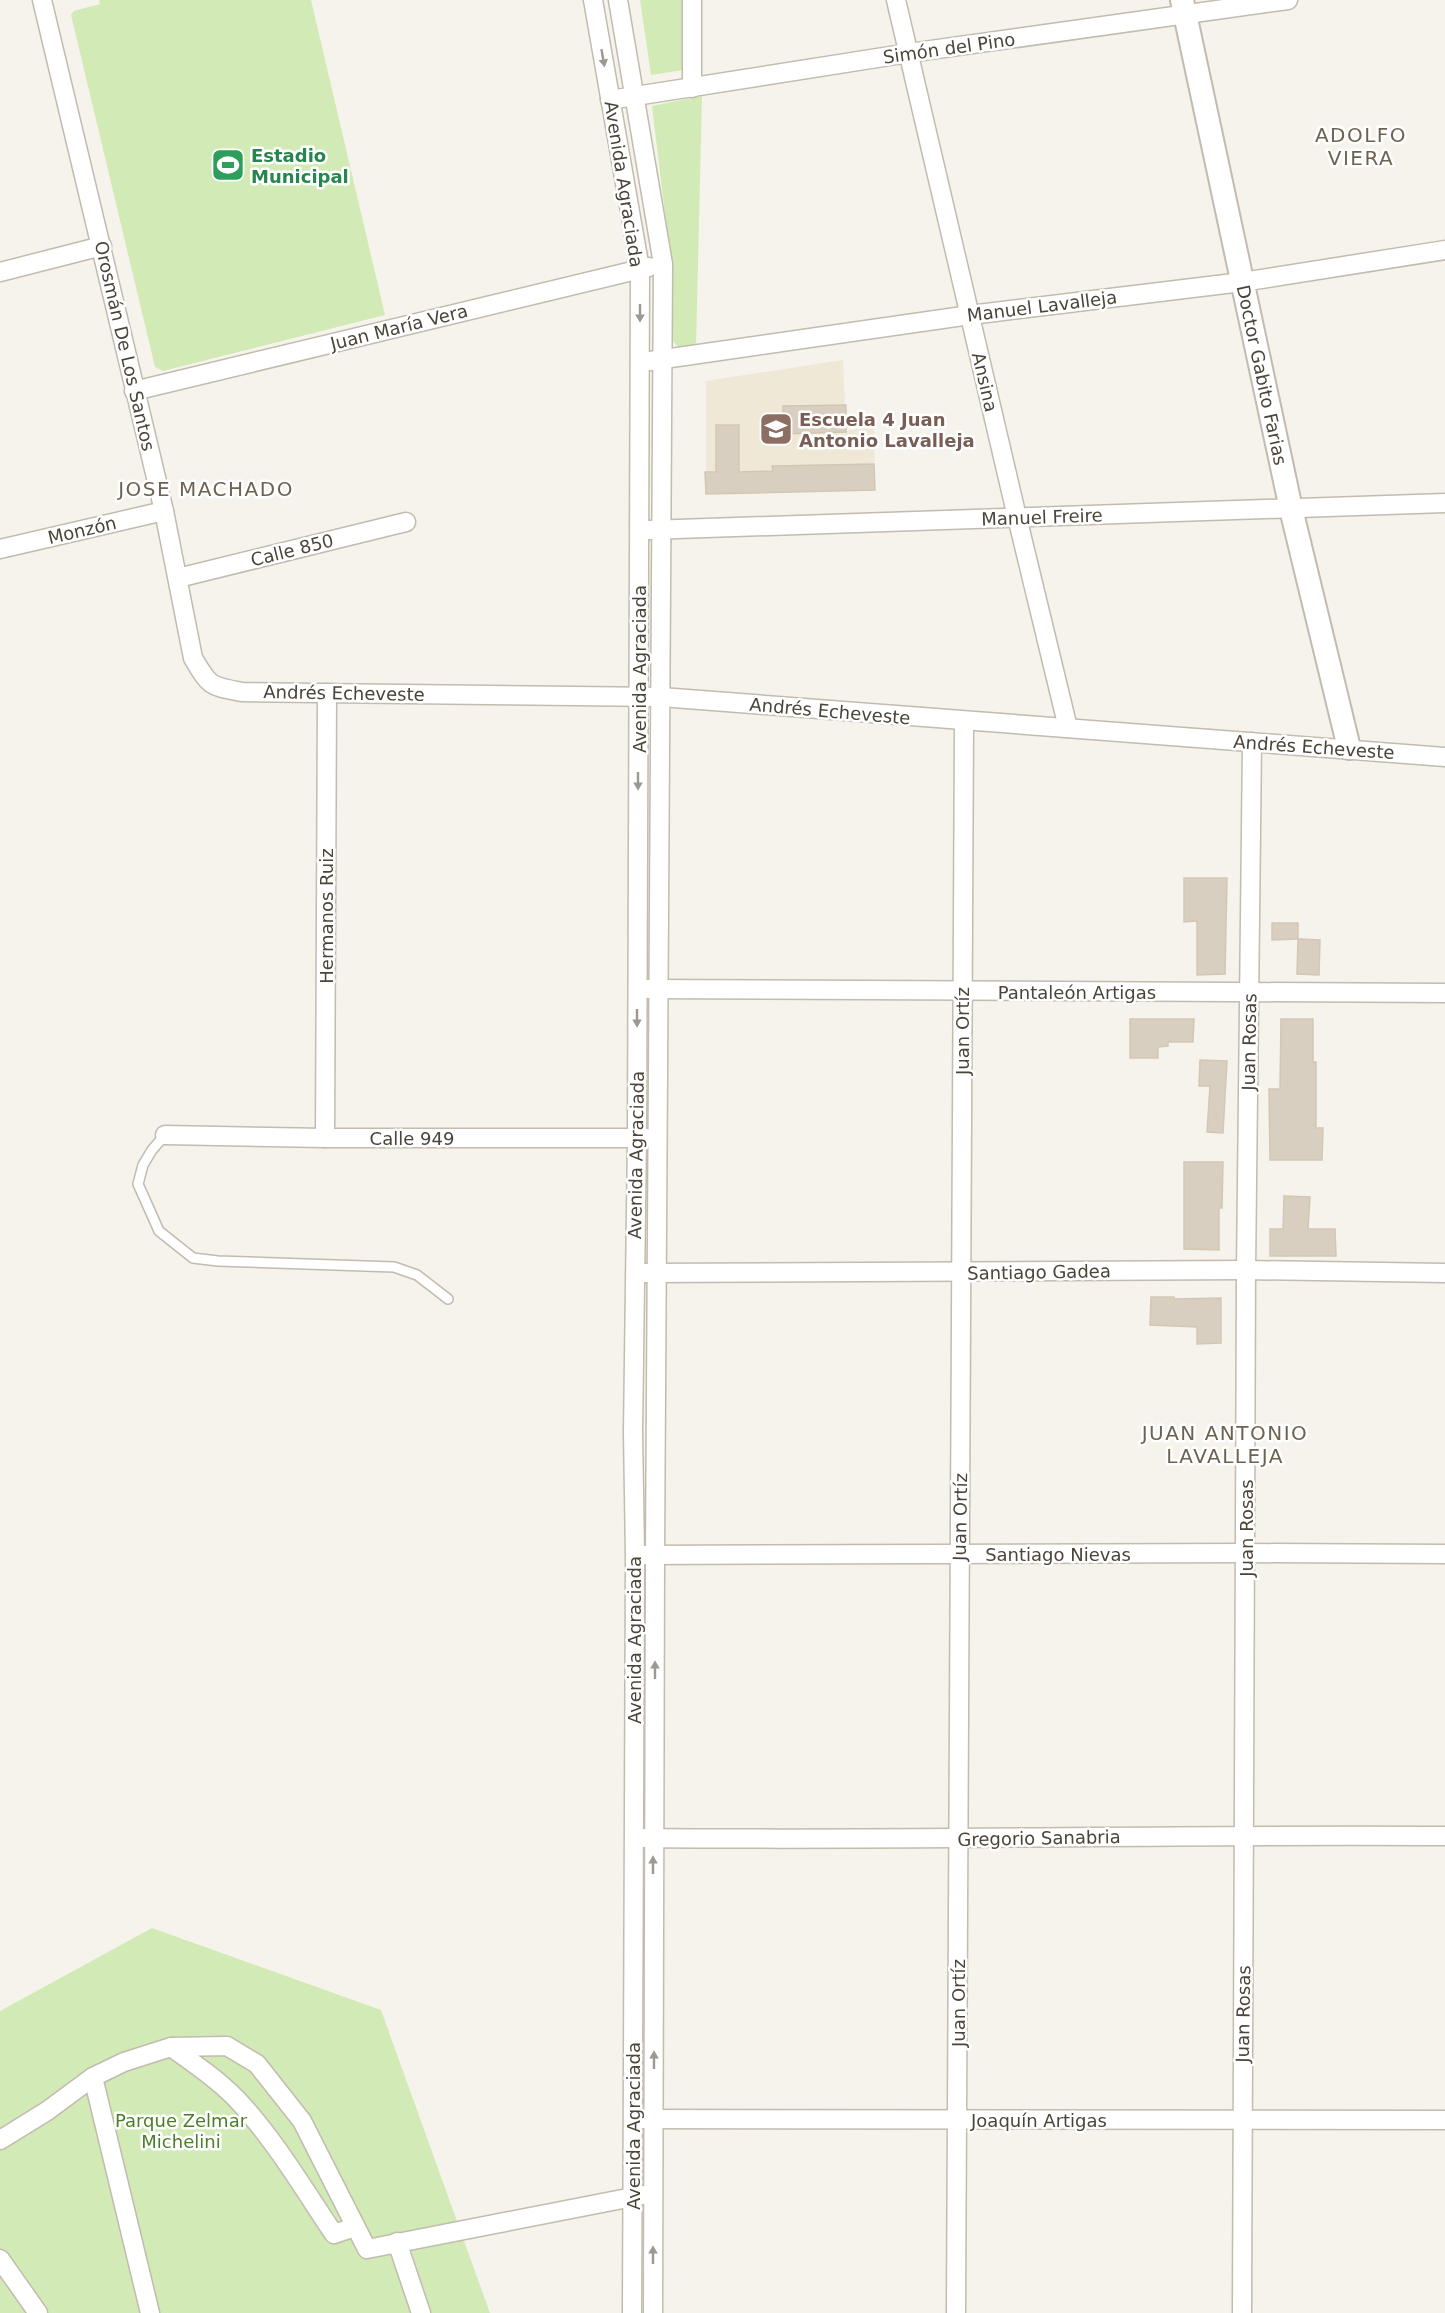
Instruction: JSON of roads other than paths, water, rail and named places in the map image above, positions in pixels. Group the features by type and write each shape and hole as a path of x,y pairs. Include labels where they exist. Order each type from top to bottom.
{"street":[{"name":"Orosmán De Los Santos","path":"42,0 164,511 194,658 202,674 214,687"},
{"name":"Avenida Agraciada","path":"593,0 640,269 637,1138 634,1273 632,2313"},
{"name":"Avenida Agraciada","path":"618,0 663,264 654,1555 653,2313"},
{"path":"692,0 692,88"},
{"name":"Ansina","path":"896,0 1068,728"},
{"name":"Simón del Pino","path":"610,100 1184,8 1288,0"},
{"name":"Doctor Gabito Farias","path":"1184,8 1291,509 1349,748"},
{"path":"0,272 102,246"},
{"name":"Manuel Lavalleja","path":"639,361 662,361 970,315 1242,282 1445,250"},
{"name":"Juan María Vera","path":"134,391 663,264"},
{"name":"Manuel Freire","path":"639,530 1445,503"},
{"name":"Monzón","path":"0,549 164,511"},
{"name":"Calle 850","path":"178,579 406,522"},
{"name":"Andrés Echeveste","path":"214,687 242,692 661,697 964,722 1349,748 1445,757"},
{"name":"Hermanos Ruiz","path":"325,1138 327,693"},
{"name":"Juan Ortíz","path":"956,2313 964,722"},
{"name":"Juan Rosas","path":"1242,2313 1246,1270 1252,742"},
{"name":"Pantaleón Artigas","path":"637,989 1445,993"},
{"name":"Calle 949","path":"165,1135 325,1138 658,1137"},
{"name":"Santiago Gadea","path":"634,1273 1246,1270 1445,1274"},
{"name":"Santiago Nievas","path":"635,1556 1445,1554"},
{"name":"Gregorio Sanabria","path":"633,1838 958,1840 1245,1835 1445,1836"},
{"path":"0,2140 47,2111 93,2077 124,2062 171,2047 227,2046 257,2064 302,2121 366,2249 654,2193"},
{"path":"171,2047 211,2076 243,2105 278,2151 334,2234 355,2227"},
{"path":"93,2077 150,2313"},
{"name":"Joaquín Artigas","path":"634,2118 1445,2120"},
{"path":"397,2242 422,2313"},
{"path":"0,2259 38,2313"}],"lane":[{"path":"165,1135 143,1165 138,1184 159,1231 193,1258 218,1261 394,1267 417,1275 448,1299"}],"place":[{"name":"Estadio Municipal","path":"228,165"},
{"name":"Escuela 4 Juan Antonio Lavalleja","path":"776,429"}],"district":[{"name":"ADOLFO VIERA","path":"1361,146"},
{"name":"JOSE MACHADO","path":"206,489"},
{"name":"JUAN ANTONIO LAVALLEJA","path":"1225,1444"}],"park label":[{"name":"Parque Zelmar Michelini","path":"181,2130"}]}
